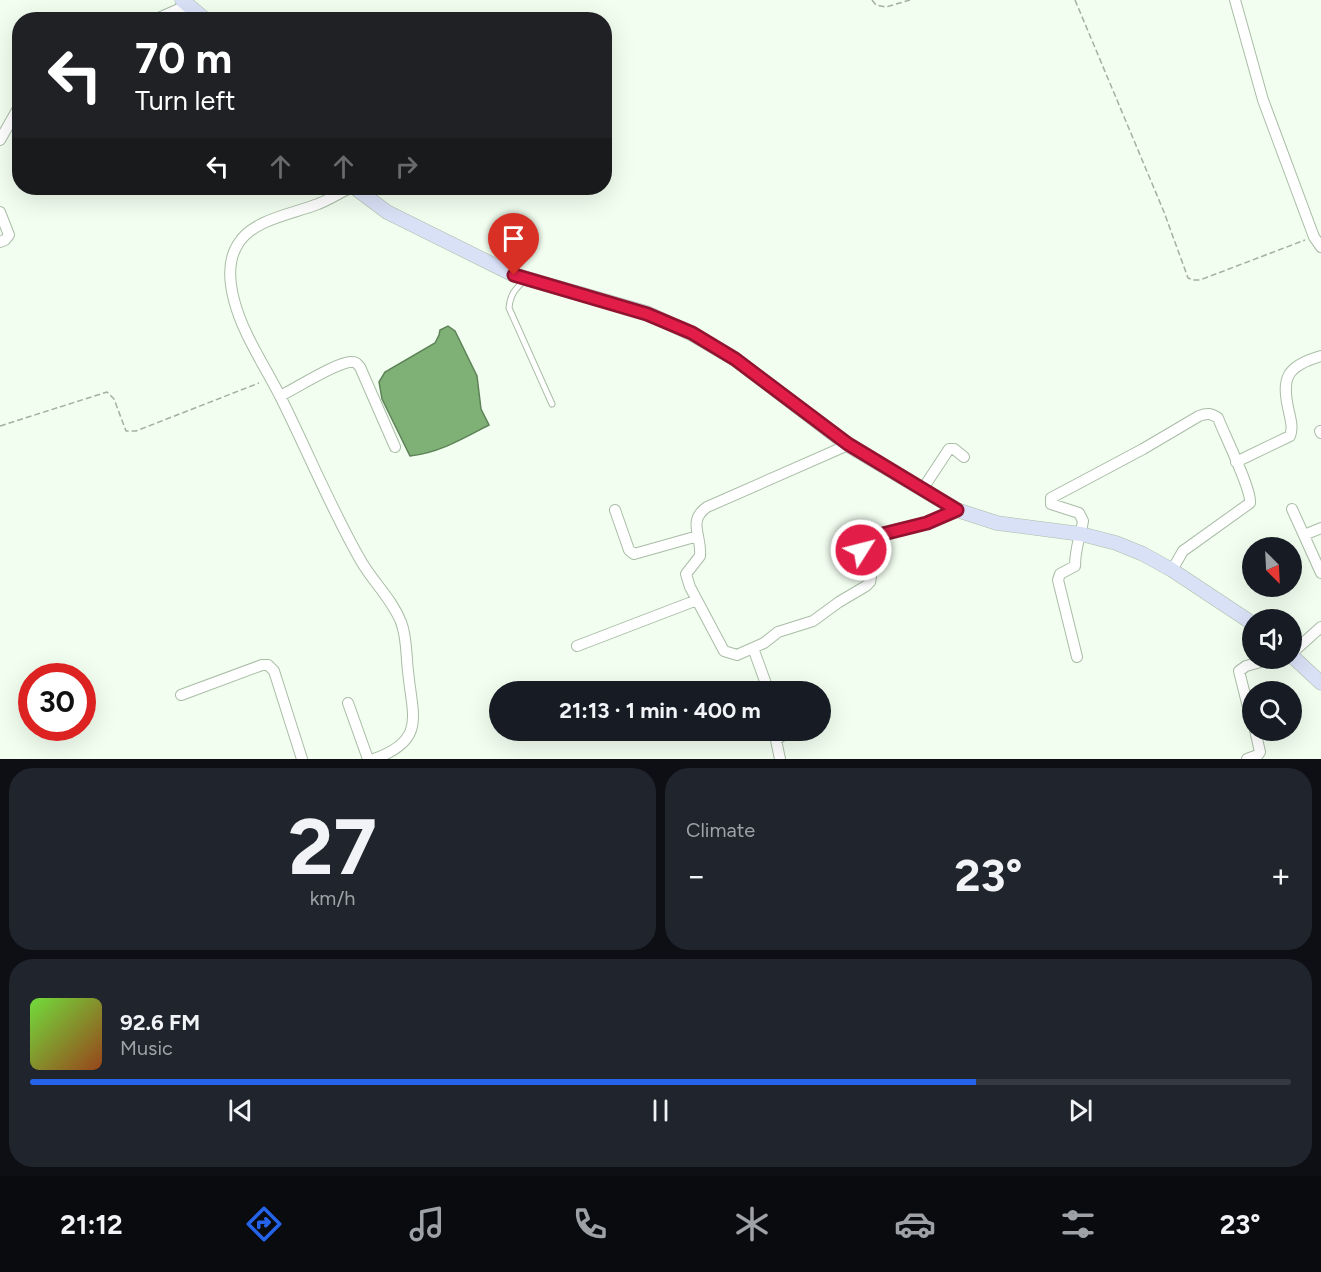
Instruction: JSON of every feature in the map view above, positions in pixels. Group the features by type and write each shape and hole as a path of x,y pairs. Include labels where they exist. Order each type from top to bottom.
{"street":[{"path":"1235,0 1263,100 1314,237 1321,247"},
{"path":"168,12 185,2 197,12"},
{"path":"0,140 12,119"},
{"path":"337,195 254,228 239,241 230,258 230,279 239,318 360,559 395,609 402,624 414,714 412,729 406,741 394,751 374,759"},
{"path":"364,195 387,212 526,280 647,314 692,333 735,359 848,444 957,510 997,523 1081,534 1116,543 1143,554 1172,570 1242,616"},
{"path":"0,212 9,235 0,242"},
{"path":"1236,462 1290,436 1292,426 1286,400 1286,378 1299,364 1321,356"},
{"path":"280,396 339,365 356,363 360,367 395,447"},
{"path":"1077,657 1058,580 1060,574 1075,566 1075,549 1083,520 1081,515 1051,504 1053,495 1143,449 1199,416 1206,413 1212,414 1218,418 1249,494 1250,503 1183,551 1172,570"},
{"path":"848,444 700,512 697,518 700,556 686,574 724,651 737,655 778,632 813,621 838,602 866,586 871,577 861,550 863,540 927,523 957,510"},
{"path":"922,490 949,449 954,449 964,457"},
{"path":"1292,509 1321,573"},
{"path":"615,510 629,550 634,554 698,536"},
{"path":"1304,535 1321,528"},
{"path":"577,646 697,600"},
{"path":"1302,645 1321,627"},
{"path":"753,648 765,681"},
{"path":"1302,664 1321,683"},
{"path":"181,695 267,665 274,671 302,759"},
{"path":"1242,669 1239,671 1242,683"},
{"path":"348,703 368,759"},
{"path":"776,741 780,759"},
{"path":"1247,759 1260,752 1258,741"}],"lane":[{"path":"526,280 514,291 509,308 552,404"}],"path":[{"path":"872,0 876,5 886,7 910,0"},
{"path":"1075,0 1164,212 1188,278 1200,280 1314,237"},
{"path":"0,426 107,393 114,399 126,430 136,431 270,379"}],"shaded area":[{"path":"448,326 455,331 477,376 481,409 489,425 441,448 410,456 382,399 379,382 385,372 435,343 440,330"}],"route":[{"path":"514,275 647,314 692,333 735,359 848,444 957,510 927,523 867,538 861,544 861,550"}]}
